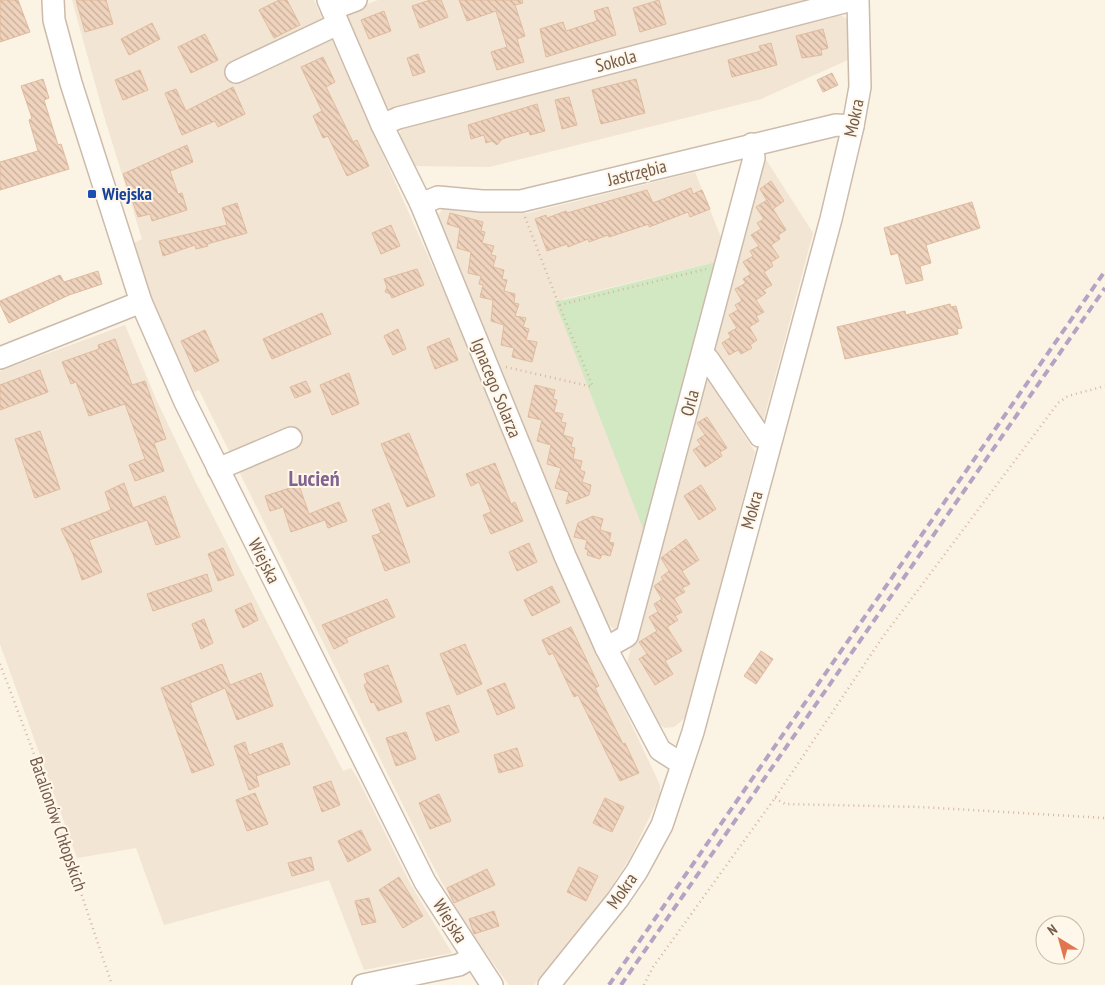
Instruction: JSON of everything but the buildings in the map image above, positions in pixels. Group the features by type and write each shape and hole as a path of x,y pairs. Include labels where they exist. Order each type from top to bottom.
{"street":[{"name":"Wiejska","path":"53,0 54,20 71,83 142,302 218,468 425,882 492,985"},
{"path":"236,72 333,11 356,0"},
{"name":"Sokola","path":"382,125 398,118 852,0"},
{"name":"Mokra","path":"549,985 628,885 662,825 694,732 831,219 853,126 860,87 858,0"},
{"name":"Ignacego Solarza","path":"333,11 382,125 421,204 606,648 660,750 682,764"},
{"name":"Jastrzębia","path":"421,204 438,197 482,202 521,201 836,125 853,126"},
{"name":"Orla","path":"606,648 627,636 728,264 754,158 752,144"},
{"path":"0,358 142,302"},
{"path":"703,357 708,359 760,436 771,438"},
{"path":"218,468 291,438"},
{"path":"363,985 459,965 473,957"}],"path":[{"path":"488,367 495,364 593,387 524,216 521,201"},
{"path":"559,305 728,264"},
{"path":"644,985 653,968 775,798 882,638 1058,403 1068,396 1105,386"},
{"name":"Batalionów Chłopskich","path":"0,664 37,762 112,985"},
{"path":"775,798 784,804 922,808 1105,818"}],"shaded area":[{"path":"72,0 314,0 444,292 559,571 660,785 660,795 631,856 596,911 534,985 509,985 463,922 429,858 199,390 194,392 157,313 132,244 142,239 104,116"},
{"path":"378,0 814,0 397,110 385,107 347,21 349,11"},
{"path":"837,13 847,19 848,60 761,99 489,167 415,166 399,134 404,126"},
{"path":"765,158 813,233 762,426 711,347 760,163"},
{"path":"695,172 724,245 720,261 563,299 646,536 623,627 614,629 609,625 551,497 494,353 436,217 443,209 483,213 528,213"},
{"path":"125,325 156,399 195,481 343,771 351,768 358,779 411,885 452,953 364,970 329,880 164,925 136,848 77,858 0,644 0,371"},
{"path":"704,373 755,452 686,717 674,727 665,728 655,722 627,663"}],"green space":[{"path":"720,261 663,452 667,460 646,536 555,302"}],"railway":[{"path":"609,985 1105,271"},
{"path":"621,985 1105,288"}],"place":[{"name":"Wiejska","path":"92,194"}],"district":[{"name":"Lucień","path":"314,478"}]}
